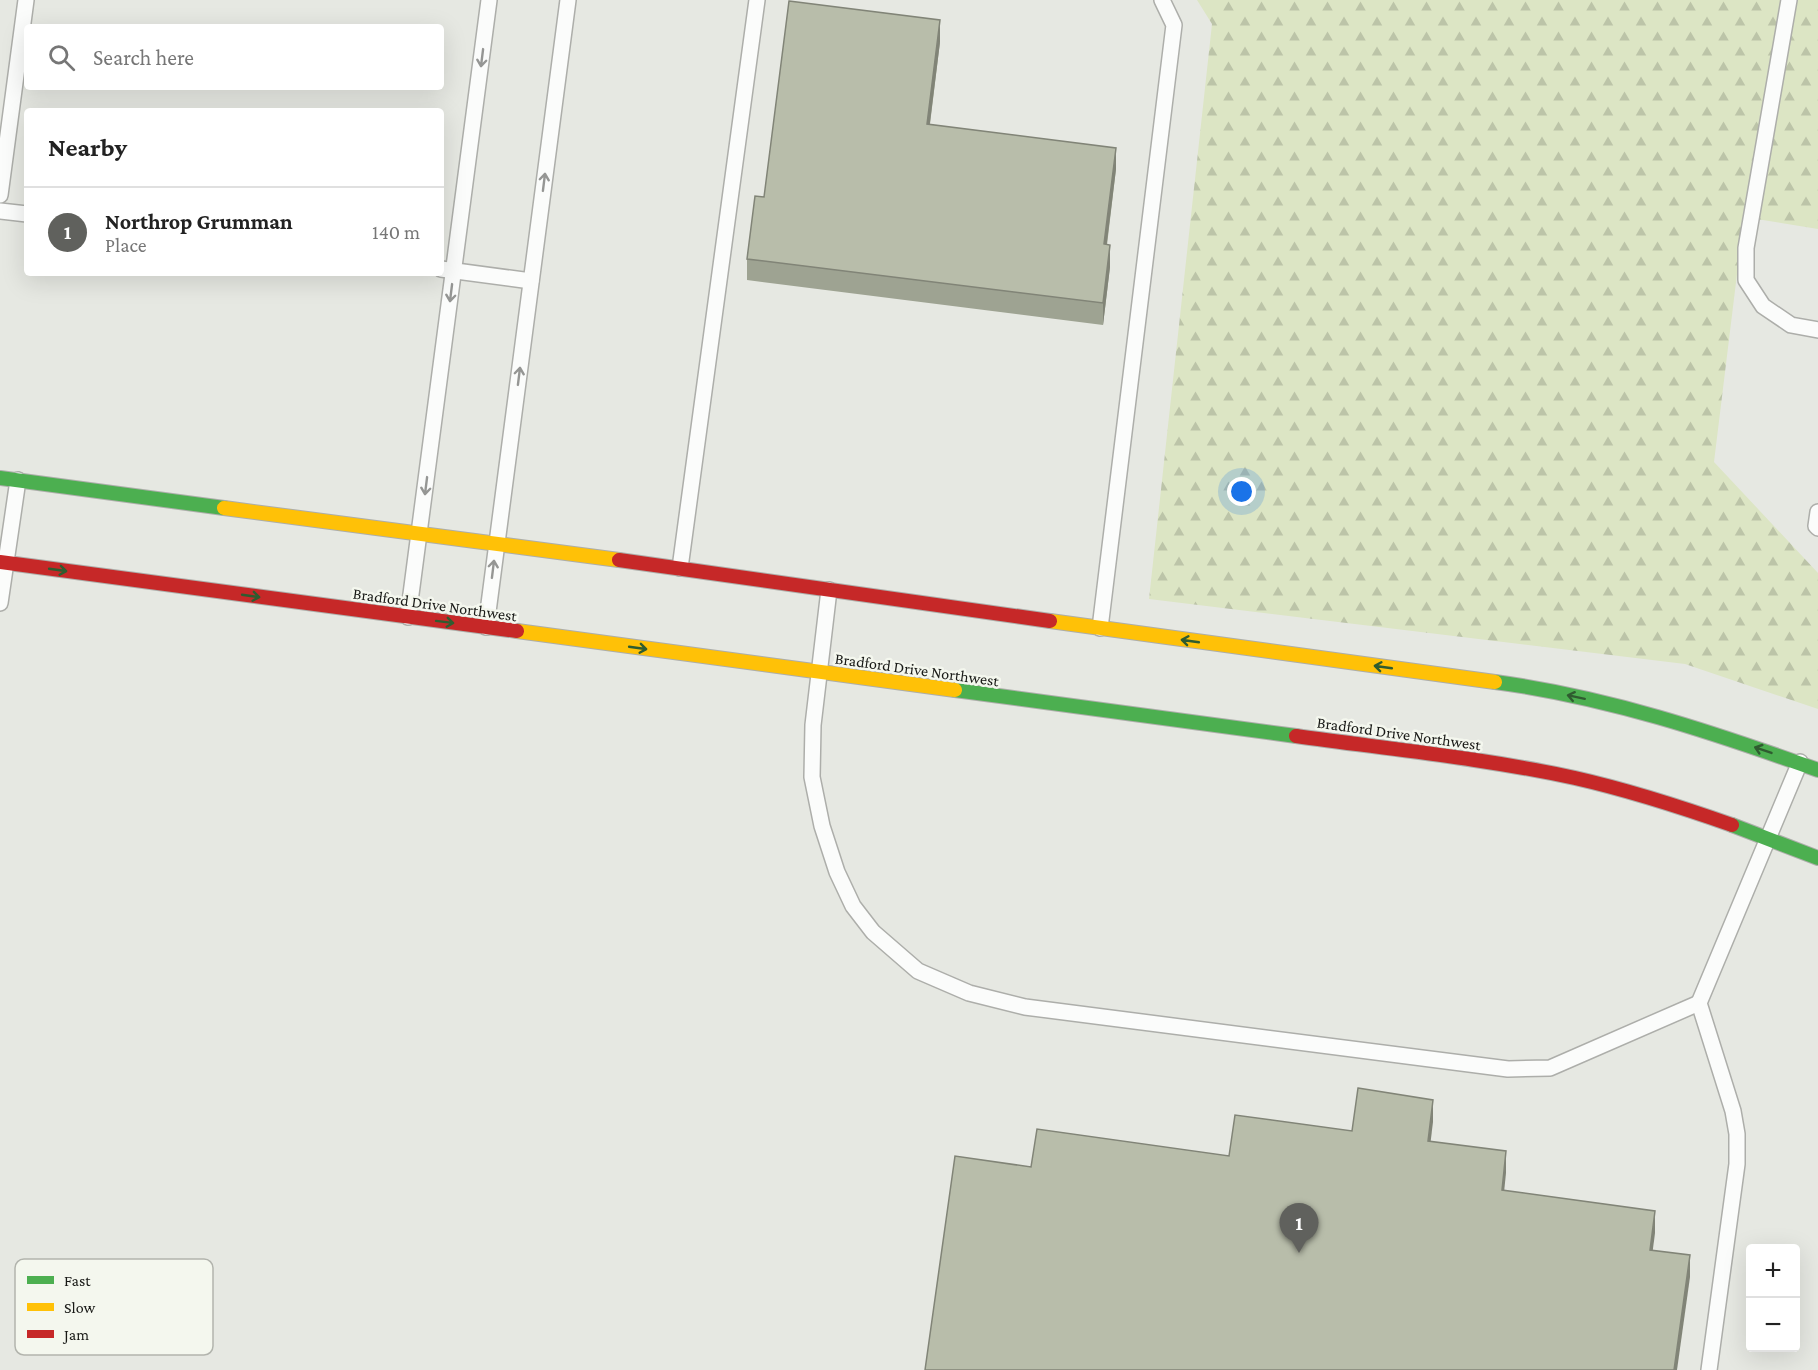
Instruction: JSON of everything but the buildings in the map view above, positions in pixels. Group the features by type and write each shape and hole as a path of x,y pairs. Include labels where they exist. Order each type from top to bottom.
{"main road":[{"path":"0,478 680,568 1526,686 1619,706 1713,732 1818,770"},
{"name":"Bradford Drive Northwest","path":"3,562 1489,762 1604,785 1692,811 1768,837 1818,858"}],"lane":[{"path":"0,195 26,0"},
{"path":"408,617 447,270 489,0"},
{"path":"486,627 568,0"},
{"path":"680,568 757,0"},
{"path":"1100,628 1174,25 1162,0"},
{"path":"1789,0 1746,248 1746,280 1763,306 1791,325 1818,330"},
{"path":"0,211 24,214"},
{"path":"447,270 531,281"},
{"path":"0,603 3,562 18,480"},
{"path":"1818,512 1816,525 1818,528"},
{"path":"829,590 813,725 812,777 822,826 837,872 853,906 873,932 918,971 969,993 1025,1007 1508,1070 1550,1068 1699,1003"},
{"path":"1709,1370 1737,1164 1737,1134 1699,1003 1800,762"}],"green space":[{"path":"1197,0 1818,0 1818,229 1744,217 1714,462 1818,573 1818,709 1685,664 1149,599 1212,24"}],"traffic: fast":[{"path":"0,478 224,508"},
{"path":"1495,682 1578,697 1659,717 1818,770"},
{"path":"955,690 1296,736"},
{"path":"1732,825 1818,858"}],"traffic: slow":[{"path":"224,508 619,560"},
{"path":"1050,621 1495,682"},
{"path":"517,631 955,690"}],"traffic: jam":[{"path":"619,560 1050,621"},
{"path":"0,562 517,631"},
{"path":"1296,736 1471,759 1575,778 1654,799 1732,825"}],"place":[{"name":"Northrop Grumman","path":"1299,1253"}]}
